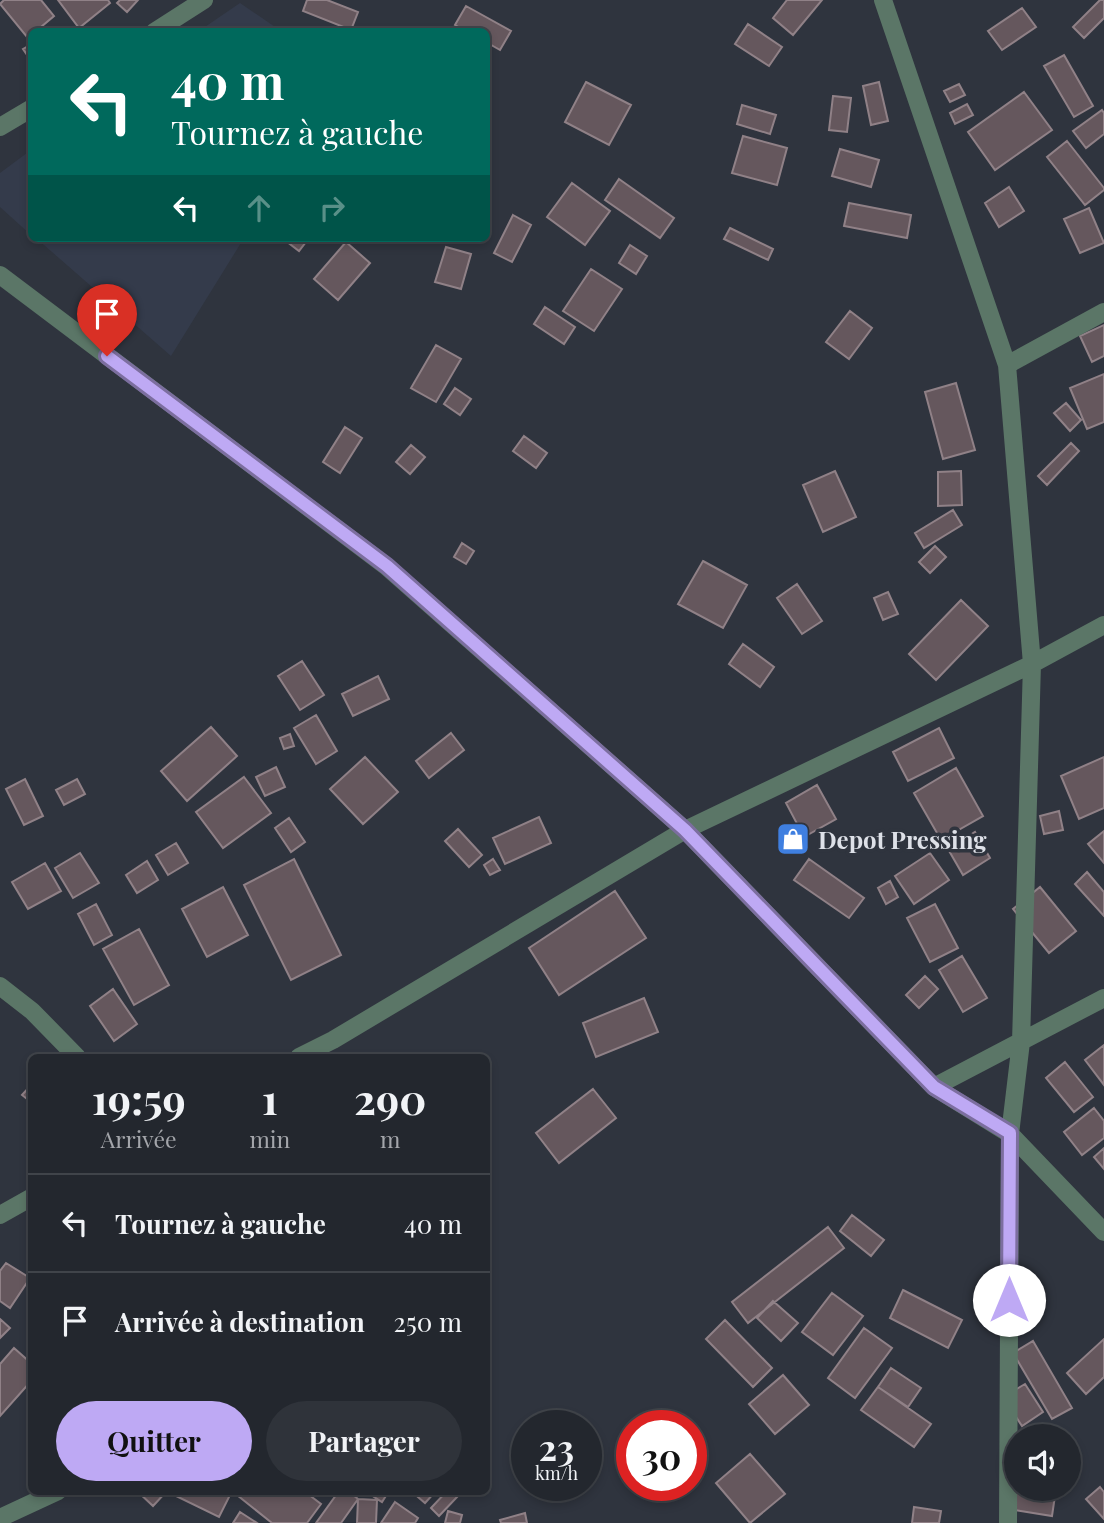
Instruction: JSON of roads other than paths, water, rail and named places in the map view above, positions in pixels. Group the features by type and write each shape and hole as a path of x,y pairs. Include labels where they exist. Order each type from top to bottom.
{"street":[{"path":"160,28 204,0"},
{"path":"883,0 1007,365 1032,664 1021,1042 1010,1133 1008,1523"},
{"path":"0,127 28,110"},
{"path":"0,275 387,566 685,830 934,1087 1010,1133 1104,1232"},
{"path":"1007,365 1104,312"},
{"path":"310,1054 332,1048 685,830 1032,664 1104,625"},
{"path":"0,986 32,1011 74,1054"},
{"path":"934,1087 1104,998"},
{"path":"0,1215 28,1199"},
{"path":"0,1518 49,1495"}],"place":[{"name":"Depot Pressing","path":"793,839"}]}
